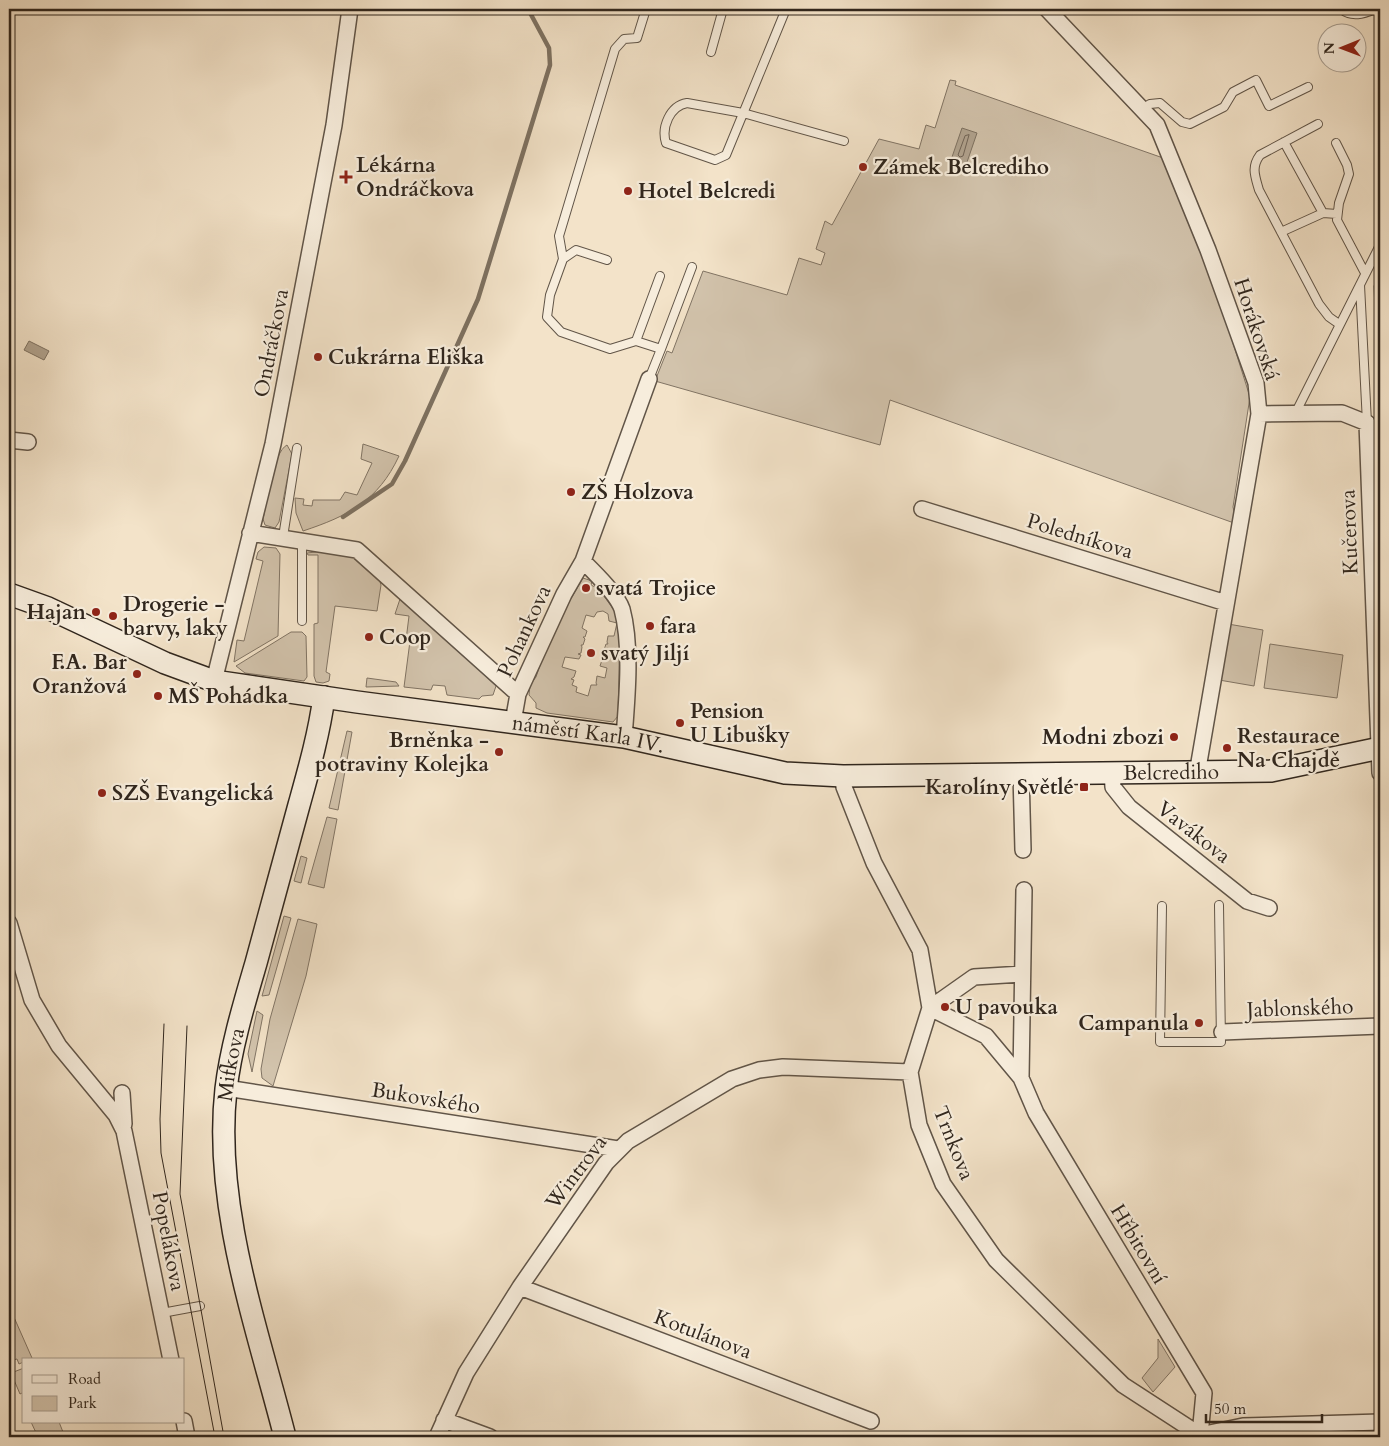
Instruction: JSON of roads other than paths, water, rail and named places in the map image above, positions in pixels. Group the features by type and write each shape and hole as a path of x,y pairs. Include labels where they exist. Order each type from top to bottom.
{"street":[{"name":"Ondráčkova","path":"214,681 273,444 334,125 350,9"},
{"name":"Horákovská","path":"1047,9 1157,125 1208,250 1256,382 1259,414 1197,774"},
{"name":"Pohankova","path":"513,722 518,694 564,594 583,561 649,379"},
{"path":"1259,414 1296,412 1342,413 1367,423"},
{"name":"Kučerova","path":"1367,423 1380,748"},
{"path":"9,440 28,442"},
{"name":"Poledníkova","path":"922,509 1226,603"},
{"name":"náměstí Karla IV.","path":"250,533 357,550 518,694"},
{"path":"583,561 599,576 622,608 627,650 624,736"},
{"name":"náměstí Karla IV.","path":"9,594 48,608 165,663 214,681 624,736 785,773 843,776"},
{"name":"Mifkova","path":"285,1437 244,1277 230,1211 224,1153 226,1088 244,1004 320,723 324,697"},
{"path":"1380,748 1380,773"},
{"name":"Belcrediho","path":"843,776 1112,772 1197,774 1270,771 1380,748"},
{"name":"Vavákova","path":"1112,772 1112,787 1129,807 1247,901 1269,908"},
{"path":"1021,773 1023,850"},
{"name":"Trnkova","path":"843,776 844,787 874,863 920,950 930,1008 910,1072 919,1126 943,1184 996,1260 1123,1384 1201,1436"},
{"name":"Hřbitovní","path":"1021,1078 1021,974 1024,890"},
{"name":"Popelákova","path":"9,923 14,959 32,1000 58,1046 116,1115 124,1131"},
{"path":"930,1008 974,977 1021,974"},
{"name":"Hřbitovní","path":"930,1008 986,1036 1021,1078 1036,1113 1204,1393 1201,1436"},
{"name":"Jablonského","path":"1222,1032 1380,1026"},
{"name":"Wintrova","path":"436,1437 466,1373 520,1287 594,1179 618,1149 638,1134 732,1079 759,1070 792,1067 910,1072"},
{"name":"Bukovského","path":"226,1088 618,1149"},
{"name":"Popelákova","path":"122,1093 124,1131 171,1358"},
{"name":"Kotulánova","path":"520,1287 871,1421"},
{"path":"444,1420 490,1437"},
{"path":"1201,1436 1243,1426 1380,1422"},
{"path":"185,1424 187,1437"}],"lane":[{"path":"646,9 637,38 624,38 615,48 559,236 562,259 550,294 547,318 562,332 610,349 636,341 661,349"},
{"path":"711,52 724,9"},
{"path":"786,9 743,113 726,155 715,160 666,143 664,136 671,111 679,104 687,103 743,113 844,141"},
{"path":"1341,9 1349,14 1357,15 1376,9"},
{"path":"1142,110 1150,104 1160,103 1182,122 1190,124 1224,107 1233,92 1256,80 1269,106 1308,87"},
{"path":"1318,124 1260,155 1254,163 1254,172 1259,190 1319,304 1330,317 1340,324"},
{"path":"1284,142 1323,213"},
{"path":"1336,143 1347,165 1349,174 1336,214 1337,220 1365,273"},
{"path":"1281,232 1323,213 1336,214"},
{"path":"1296,412 1380,245"},
{"path":"562,259 576,250 607,260"},
{"path":"649,379 692,267"},
{"path":"636,341 660,276"},
{"path":"1360,283 1367,423"},
{"path":"283,537 297,448"},
{"path":"302,621 306,542"},
{"path":"1162,906 1160,1042 1221,1042 1219,905"},
{"path":"162,1313 200,1306"}],"water":[{"path":"962,128 977,133 966,165 951,160"},
{"path":"29,341 49,351 44,360 24,350"}],"waterway":[{"path":"343,517 392,484 405,461 478,299 550,65 549,48 528,9"}],"tram line":[{"path":"164,1024 160,1119 161,1153 215,1437"},
{"path":"187,1026 180,1194 224,1437"}],"place":[{"name":"Zámek Belcrediho","path":"863,167"},
{"name":"Lékárna Ondráčkova","path":"346,177"},
{"name":"Hotel Belcredi","path":"628,191"},
{"name":"Cukrárna Eliška","path":"318,357"},
{"name":"ZŠ Holzova","path":"571,492"},
{"name":"svatá Trojice","path":"586,588"},
{"name":"Hajan","path":"96,612"},
{"name":"Drogerie - barvy, laky","path":"113,616"},
{"name":"fara","path":"650,626"},
{"name":"Coop","path":"369,637"},
{"name":"svatý Jiljí","path":"591,653"},
{"name":"F.A. Bar Oranžová","path":"137,674"},
{"name":"MŠ Pohádka","path":"158,696"},
{"name":"Pension U Libušky","path":"680,723"},
{"name":"Modni zbozi","path":"1174,737"},
{"name":"Restaurace Na Chajdě","path":"1227,748"},
{"name":"Brněnka - potraviny Kolejka","path":"499,752"},
{"name":"Karolíny Světlé","path":"1084,787"},
{"name":"SZŠ Evangelická","path":"102,793"},
{"name":"U pavouka","path":"945,1007"},
{"name":"Campanula","path":"1199,1023"}]}
